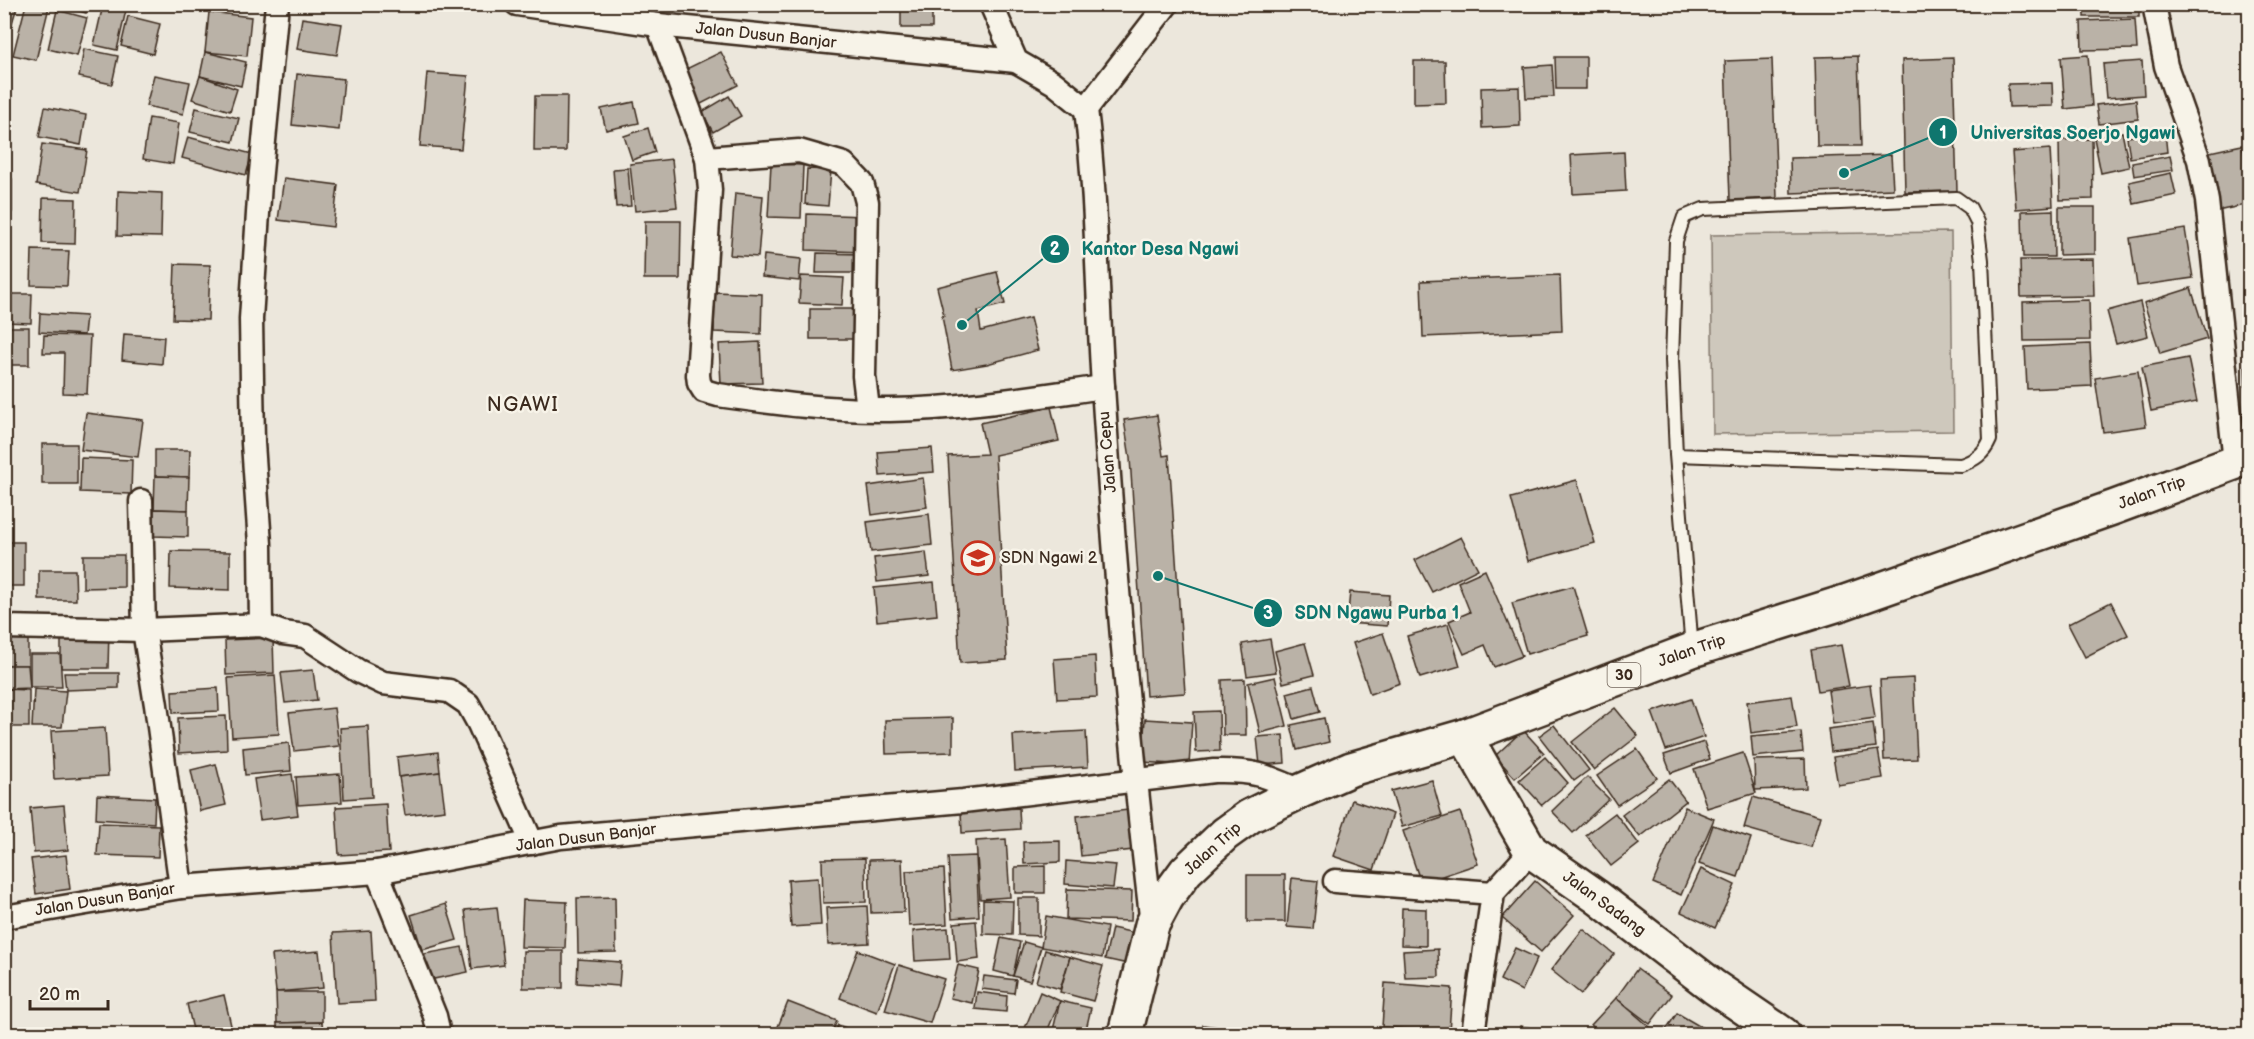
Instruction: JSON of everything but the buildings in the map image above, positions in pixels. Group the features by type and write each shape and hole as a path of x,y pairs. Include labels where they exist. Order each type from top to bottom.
{"main road":[{"name":"Jalan Trip","path":"1125,1035 1152,926 1167,897 1186,872 1225,834 1250,816 1352,769 1465,736 1692,650 1845,602 2242,460"},
{"name":"Jalan Sadang","path":"1465,736 1531,851 1597,897 1714,987 1783,1035"}],"street":[{"path":"261,625 260,544 253,443 251,319 260,183 277,4"},
{"name":"Jalan Dusun Banjar","path":"518,4 658,25 1016,61"},
{"path":"992,4 1016,61 1054,83 1086,110 1167,4"},
{"path":"2154,4 2166,66 2199,160 2207,201 2242,460"},
{"path":"658,25 707,158 710,190 698,375 704,391 718,396 814,408 890,410 971,405 1103,387"},
{"name":"Jalan Cepu","path":"1086,110 1092,160 1103,387 1135,780 1152,926"},
{"path":"707,158 799,151 844,164 862,183 867,202 864,376 868,409"},
{"path":"141,501 144,630 181,887"},
{"path":"4,627 144,630 261,625 283,633 305,636 357,671 383,683 449,691 468,704 479,724 532,843"},
{"name":"Jalan Dusun Banjar","path":"4,917 181,887 377,872 561,837 963,801 1214,771 1244,770 1271,777 1301,791"},
{"path":"1473,1035 1493,893 1531,851"},
{"path":"377,872 435,1016 439,1035"},
{"path":"1335,881 1493,893"}],"lane":[{"path":"1676,455 1961,465 1982,455 1990,440 1983,272 1977,222 1970,208 1956,198 1703,209 1684,217 1676,241 1672,360 1676,455 1692,650"}],"shaded area":[{"path":"1951,232 1953,431 1713,434 1711,235"}],"place":[{"name":"Universitas Soerjo Ngawi","path":"1844,173"},
{"name":"Kantor Desa Ngawi","path":"962,325"},
{"name":"SDN Ngawi 2","path":"978,558"},
{"name":"SDN Ngawu Purba 1","path":"1158,576"}],"district":[{"name":"NGAWI","path":"523,405"}]}
